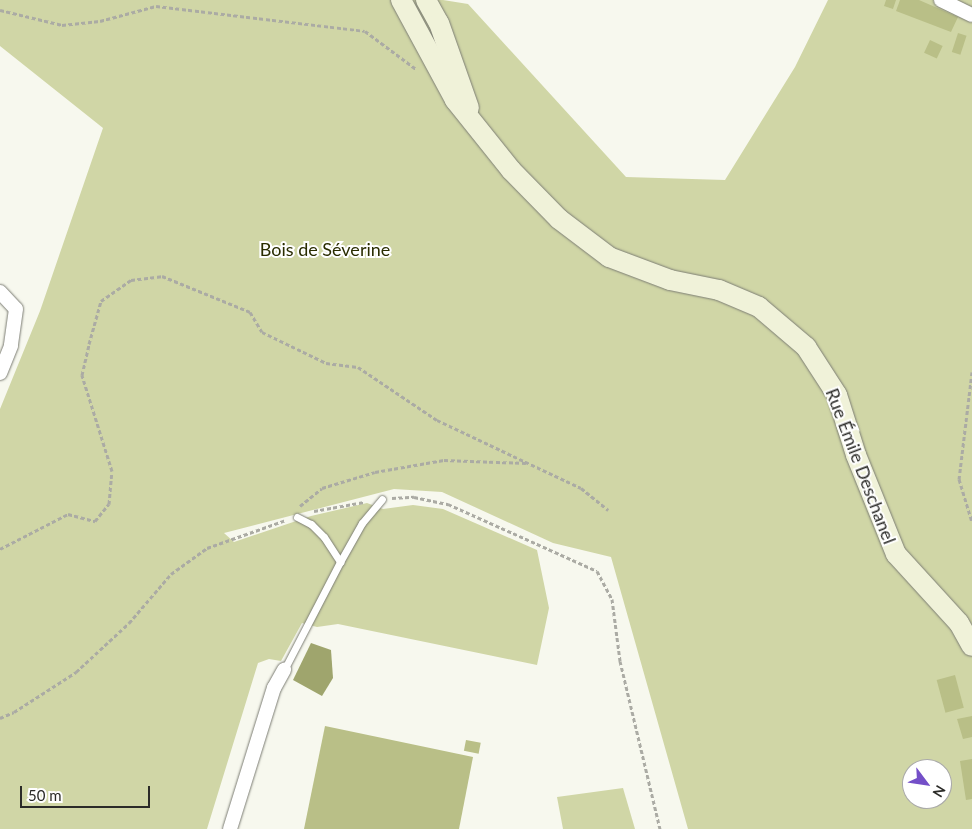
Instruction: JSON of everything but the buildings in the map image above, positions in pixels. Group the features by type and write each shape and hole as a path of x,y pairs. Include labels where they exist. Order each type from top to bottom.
{"main road":[{"name":"Rue Émile Deschanel","path":"401,0 423,36 445,83 511,170 559,219 609,257 670,280 719,290 759,307 806,347 837,396 856,455 896,554 959,623 972,646"},
{"name":"Rue Émile Deschanel","path":"426,0 439,22 474,122"}],"street":[{"path":"941,0 972,15"},
{"path":"0,292 16,309 11,346 0,374"},
{"path":"230,829 274,688 284,670"}],"lane":[{"path":"284,670 362,523 382,499"},
{"path":"294,514 324,537 340,562"}],"path":[{"path":"0,10 62,25 100,21 156,6 365,31 420,74"},
{"path":"0,550 68,514 95,521 109,504 112,471 82,375 101,302 132,280 162,276 210,293 250,312 262,332 326,363 358,367 437,420 580,488 608,510"},
{"path":"972,372 959,479 968,518 972,522"},
{"path":"0,718 14,712 76,672 129,623 172,574 207,548 282,521 294,514 322,488 375,472 444,460 528,463"},
{"path":"282,521 294,514 330,506 414,497 448,504 597,570 612,599 620,661 660,829"}],"green space":[{"name":"Bois de Séverine","path":"0,0 443,0 468,4 626,177 725,180 795,67 828,0 972,0 972,829 688,829 611,557 553,543 442,492 394,489 224,533 234,542 311,516 367,503 383,509 413,505 443,509 537,550 549,608 537,665 338,624 317,627 302,623 281,661 269,659 258,663 207,829 0,829 0,409 40,311 103,128 0,46"},
{"path":"623,788 635,829 563,829 557,797"}],"shaded area":[{"path":"311,643 331,650 333,678 322,696 293,680"}]}
